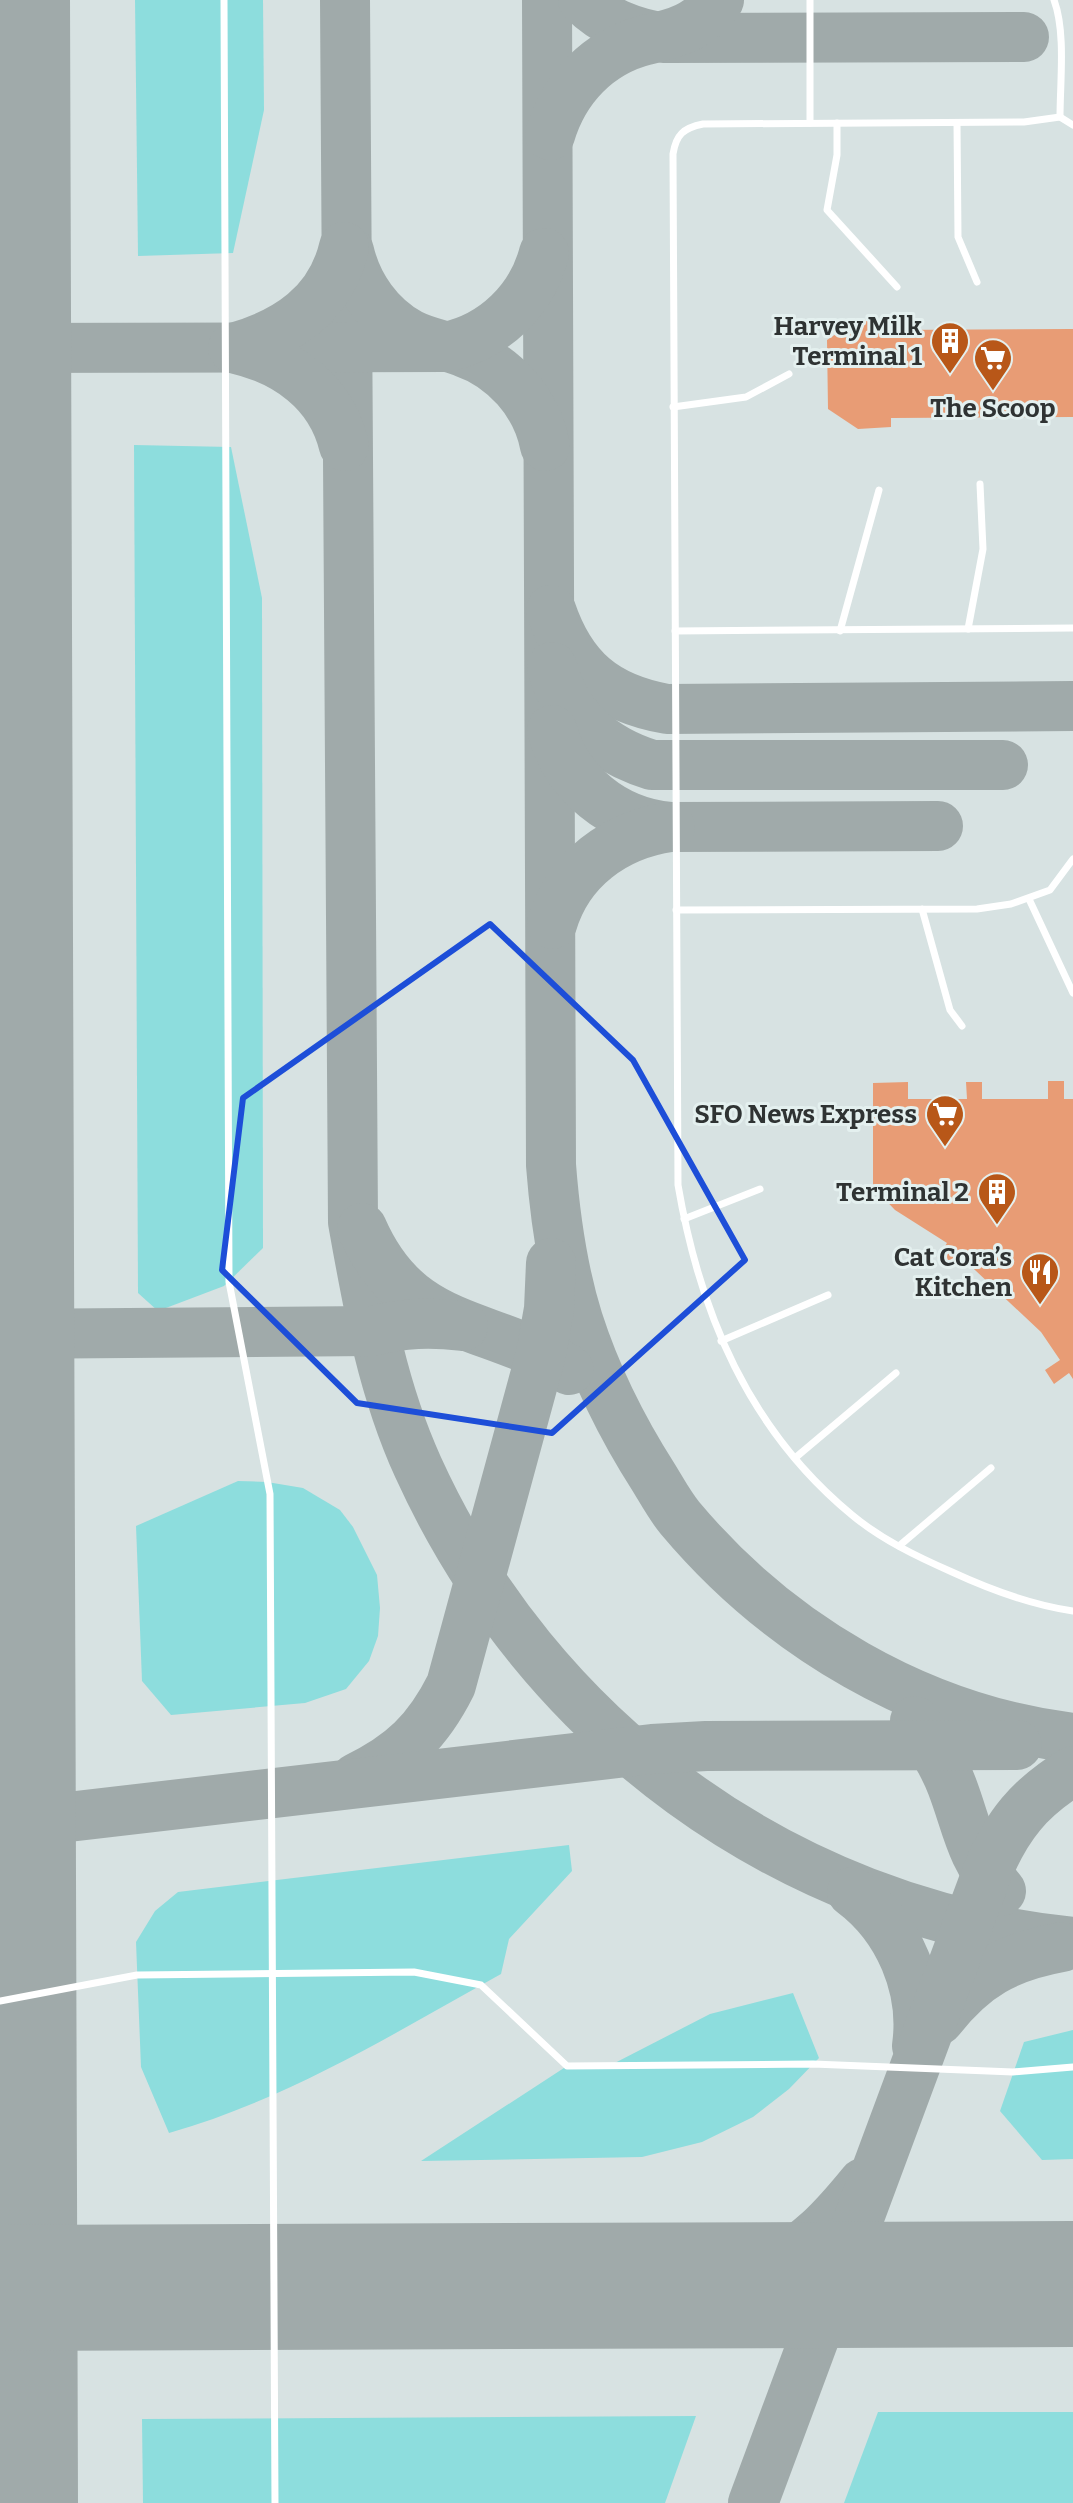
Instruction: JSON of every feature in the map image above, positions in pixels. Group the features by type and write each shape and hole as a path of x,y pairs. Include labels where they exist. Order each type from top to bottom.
{"lane":[{"path":"224,0 229,1282 270,1494 275,2503"},
{"path":"810,0 810,123"},
{"path":"1054,0 1059,23 1060,117"},
{"path":"1073,125 1060,117 1024,122 703,124 682,131 675,141 673,407 678,1185 698,1278 721,1341 748,1393 795,1458 853,1516 899,1546 987,1588 1051,1608 1073,1611"},
{"path":"837,123 837,155 827,210 897,287"},
{"path":"957,123 958,237 977,282"},
{"path":"673,407 752,396 789,374"},
{"path":"968,629 983,549 980,484"},
{"path":"840,631 879,490"},
{"path":"675,631 1073,628"},
{"path":"676,910 977,909 1029,899 1050,890 1073,859"},
{"path":"1029,899 1073,993"},
{"path":"922,909 950,1010 962,1026"},
{"path":"684,1219 760,1189"},
{"path":"721,1341 828,1295"},
{"path":"795,1458 896,1373"},
{"path":"899,1546 991,1468"},
{"path":"0,2001 137,1975 414,1972 481,1985 567,2066 813,2064 1013,2072 1073,2067"}],"highlighted area":[{"path":"490,924 633,1060 745,1260 552,1433 357,1403 222,1270 243,1098"}],"shaded area":[{"path":"135,0 263,0 264,110 233,253 138,256"},
{"path":"134,445 231,447 262,598 263,1248 224,1286 158,1311 138,1293"},
{"path":"238,1481 303,1488 340,1510 353,1527 377,1575 380,1608 378,1636 369,1661 346,1689 305,1703 171,1715 142,1681 136,1526"},
{"path":"569,1845 572,1871 509,1939 501,1974 298,2084 213,2119 169,2133 141,2067 136,1942 155,1911 178,1892"},
{"path":"793,1993 819,2058 789,2089 753,2117 702,2142 642,2157 421,2161 567,2066 607,2067 710,2014"},
{"path":"1073,2030 1073,2159 1042,2160 1000,2111 1024,2042"},
{"path":"878,2412 1073,2412 1073,2503 844,2503"},
{"path":"696,2416 665,2503 143,2503 142,2419"}],"building":[{"name":"Harvey Milk Terminal 1","path":"858,319 891,320 891,330 1073,329 1073,417 891,418 891,427 858,429 828,409 827,340"},
{"name":"Terminal 2","path":"1048,1081 1064,1081 1064,1099 1073,1099 1073,1379 1069,1373 1054,1384 1045,1370 1060,1360 1041,1332 959,1255 949,1266 937,1258 947,1243 895,1210 873,1187 873,1083 908,1082 908,1099 967,1099 966,1082 982,1082 982,1099 1048,1099"}],"taxiway":[{"path":"345,0 353,1222 378,1346 405,1437 469,1562 530,1648 602,1725 682,1792 770,1848 866,1892 967,1924 1073,1942"},
{"path":"547,0 551,1165 560,1243 578,1320 611,1401 669,1503 719,1561 762,1599 856,1665 908,1691 961,1712 1016,1728 1073,1738"},
{"path":"583,0 621,26 665,38 1024,37"},
{"path":"550,135 564,102 585,74 598,63 629,46 687,28 704,17 719,0"},
{"path":"344,247 329,285 304,313 271,334 233,348 271,361 304,381 329,409 344,446"},
{"path":"349,251 364,288 389,319 416,337 478,358 505,377 535,415 545,446"},
{"path":"0,348 446,347 480,335 508,314 530,286 544,253"},
{"path":"551,610 569,649 593,678 626,697 667,709 1073,706"},
{"path":"552,667 566,702 588,730 618,751 652,765 1003,765"},
{"path":"552,730 559,749 581,783 612,808 649,824 670,827 938,826"},
{"path":"552,924 569,887 596,858 631,838 670,827"},
{"path":"362,1228 381,1262 402,1288 426,1306 569,1370"},
{"path":"356,1778 387,1761 412,1740 433,1716 451,1685 541,1354 549,1309 551,1263"},
{"path":"0,1334 372,1331 417,1324 463,1326"},
{"path":"915,1721 948,1777 982,1865 1001,1891"},
{"path":"0,1825 652,1749 706,1746 1017,1745"},
{"path":"753,2503 987,1873 1021,1814 1057,1781 1073,1771"},
{"path":"852,1892 883,1923 905,1960 917,2002 917,2046"},
{"path":"939,2020 965,1991 993,1970 1024,1956 1062,1947"},
{"path":"675,2285 743,2272 780,2259 820,2231 863,2183"}],"runway":[{"path":"7,0 15,2503"},
{"path":"0,2288 1073,2284"}],"place":[{"name":"Harvey Milk Terminal 1","path":"950,375"},
{"name":"The Scoop","path":"993,392"},
{"name":"SFO News Express","path":"945,1148"},
{"name":"Terminal 2","path":"997,1226"},
{"name":"Cat Cora’s Kitchen","path":"1040,1306"}]}
